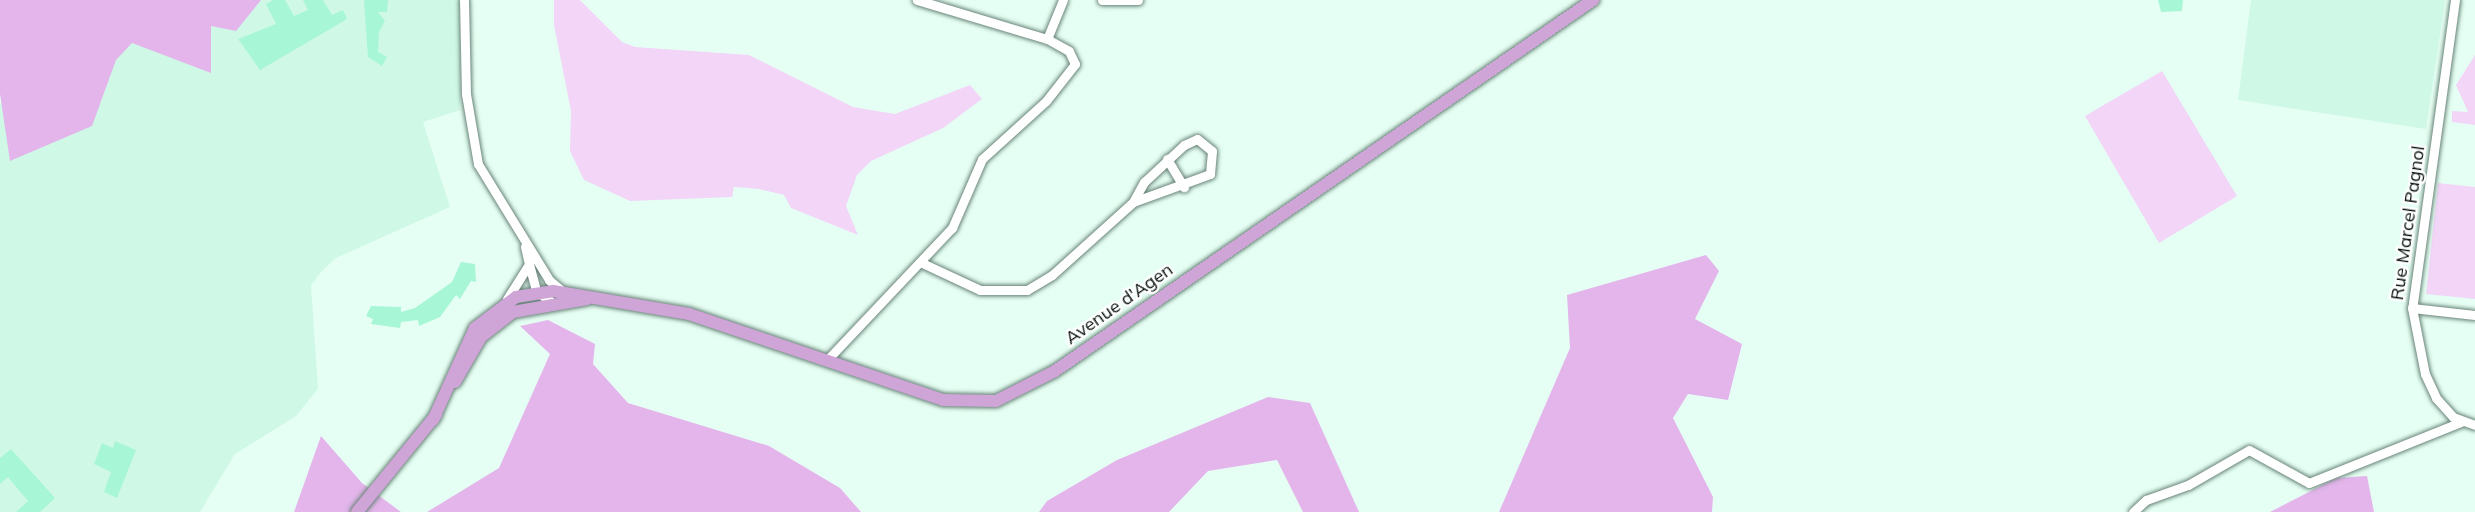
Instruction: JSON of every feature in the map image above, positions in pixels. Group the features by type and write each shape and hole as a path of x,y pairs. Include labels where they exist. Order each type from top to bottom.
{"main road":[{"name":"Avenue d'Agen","path":"543,296 561,290 689,314 943,400 996,401 1055,370 1593,0"},
{"name":"Avenue d'Agen","path":"543,296 606,297"},
{"path":"433,420 468,337 493,311 543,296"},
{"path":"357,512 433,420 472,349 513,312 543,296"}],"street":[{"path":"464,0 473,145 481,170 510,213 542,270 561,290"},
{"path":"827,360 952,228 982,159 1068,77 1074,54 1047,39 917,0"},
{"path":"1047,39 1063,0"},
{"path":"1102,0 1138,0"},
{"name":"Rue Marcel Pagnol","path":"2455,0 2412,308 2425,374 2445,410 2461,422"},
{"path":"921,262 980,290 1027,290 1052,275 1133,202 1167,159 1193,140 1212,151 1210,174 1184,187 1133,202"},
{"path":"1167,159 1184,187"},
{"path":"510,213 543,296"},
{"path":"493,311 520,286 529,264"},
{"path":"542,270 543,296"},
{"path":"2412,308 2475,315"},
{"path":"2133,512 2146,500 2188,484 2249,450 2309,483 2461,422 2475,425"}],"shaded area":[{"path":"0,0 261,0 236,31 211,26 211,73 132,43 116,60 92,126 10,161 0,94"},
{"path":"92,0 460,0 460,110 423,122 450,207 336,258 321,272 311,285 318,389 296,416 235,454 200,512 0,512 0,103 10,111"},
{"path":"554,0 580,0 622,42 635,47 749,55 853,107 895,114 970,85 982,99 943,128 871,161 857,175 846,206 858,235 791,208 784,195 759,189 734,187 732,197 630,201 584,180 570,151 571,111 554,25"},
{"path":"2251,0 2445,0 2426,129 2238,100"},
{"path":"2475,55 2475,125 2452,122 2452,111 2468,112 2456,85"},
{"path":"2162,71 2237,196 2159,243 2085,116"},
{"path":"2438,183 2475,187 2475,299 2426,294"},
{"path":"1706,255 1719,271 1695,319 1742,344 1728,400 1688,394 1673,418 1713,497 1712,512 1499,512 1570,348 1567,295"},
{"path":"548,320 595,344 593,364 628,403 769,446 840,488 861,512 427,512 499,468 550,354 520,326"},
{"path":"1268,397 1310,403 1359,512 1303,512 1277,460 1208,471 1169,512 1039,512 1047,501 1117,460"},
{"path":"321,436 362,483 401,512 294,512"},
{"path":"2367,476 2374,512 2270,512 2336,478"}],"building":[{"path":"273,0 285,0 294,16 308,10 303,0 323,0 332,15 343,10 347,19 260,70 238,39 276,24 266,4"},
{"path":"364,0 388,0 387,12 378,12 385,21 379,32 378,52 387,57 382,66 368,57"},
{"path":"2158,0 2183,0 2182,11 2161,12"},
{"path":"461,262 475,264 476,282 471,281 460,299 456,295 440,317 419,326 418,320 401,322 400,328 371,324 373,319 366,316 371,306 401,307 401,312 415,308 452,282"},
{"path":"115,441 136,450 117,498 104,492 111,472 94,464 102,443 113,448"},
{"path":"11,449 55,498 40,512 16,512 28,501 8,477 0,484 0,458"}]}
